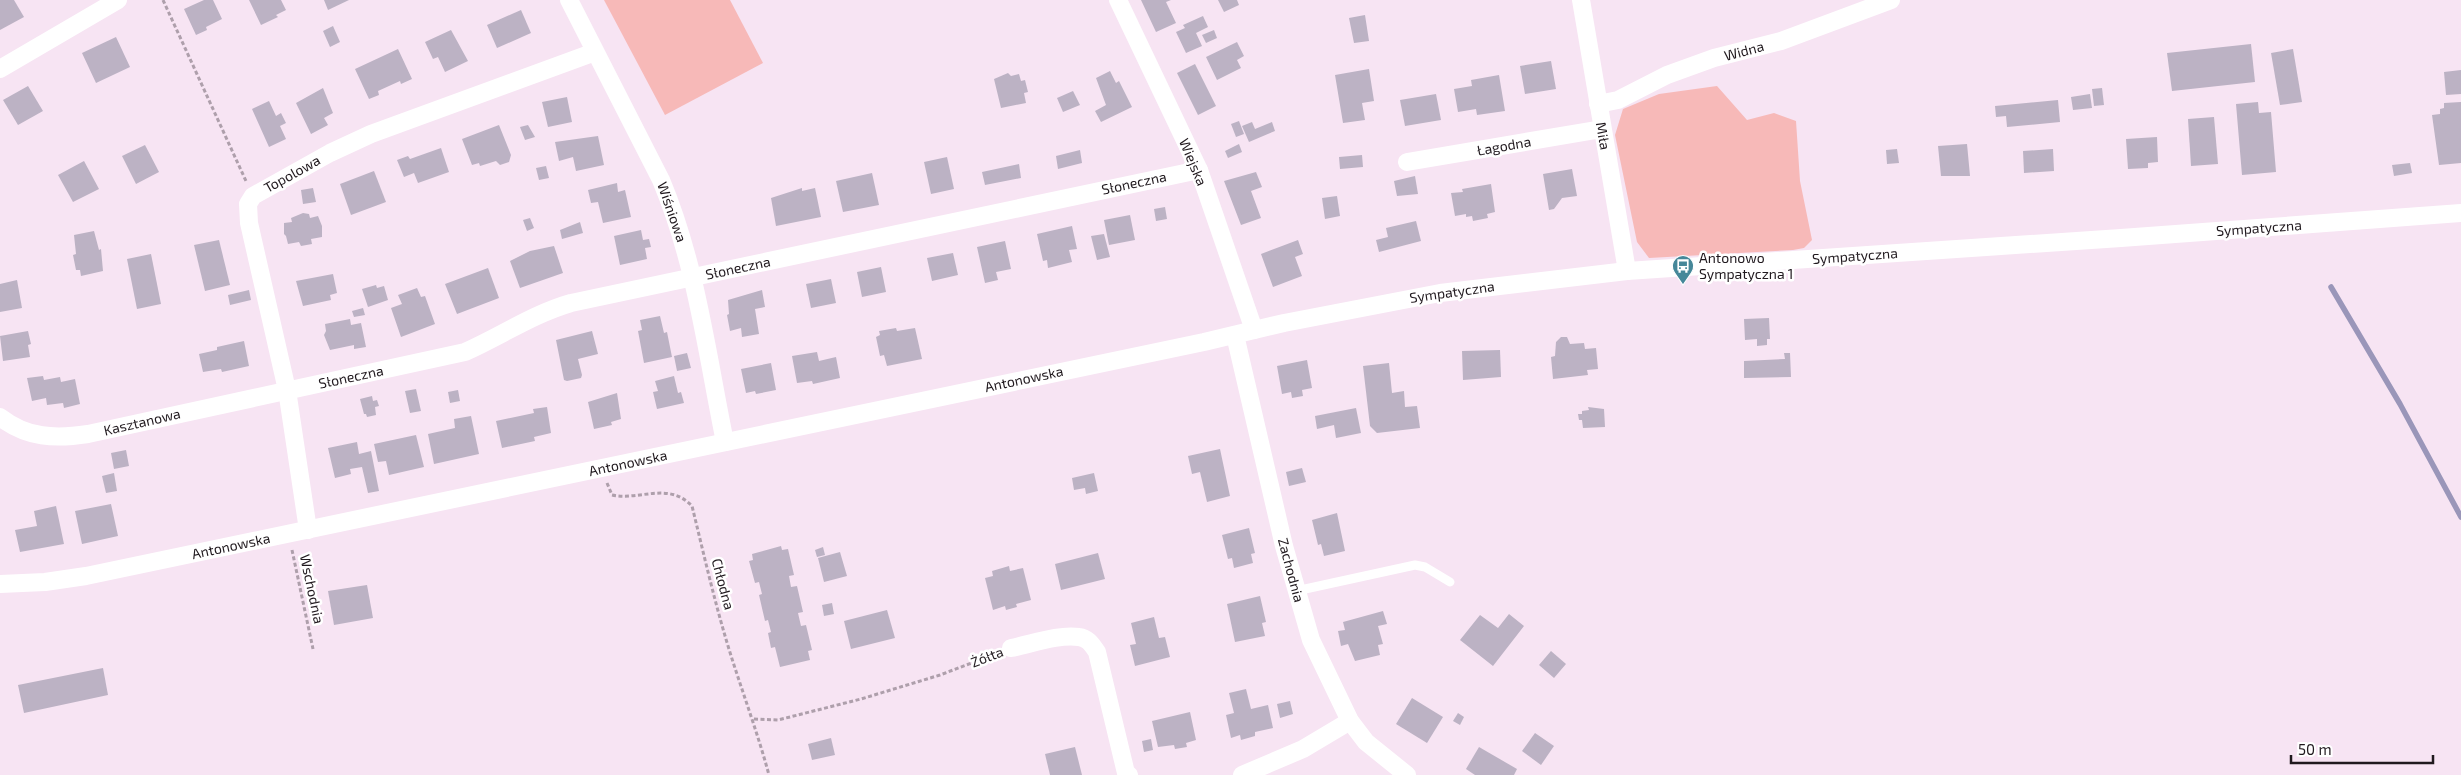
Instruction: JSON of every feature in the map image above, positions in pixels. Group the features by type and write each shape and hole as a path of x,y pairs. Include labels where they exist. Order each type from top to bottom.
{"street":[{"path":"0,69 118,0"},
{"name":"Wiśniowa","path":"569,0 664,187 678,225 692,278 725,442"},
{"name":"Wiejska","path":"1118,0 1199,170 1254,330"},
{"name":"Miła","path":"1581,0 1627,271"},
{"name":"Widna","path":"1598,104 1618,100 1667,75 1714,58 1781,41 1891,0"},
{"name":"Topolowa","path":"308,530 287,390 249,223 248,204 253,196 330,153 372,134 595,52"},
{"name":"Łagodna","path":"1406,162 1602,129"},
{"name":"Słoneczna","path":"287,390 465,352 550,309 1199,170"},
{"name":"Sympatyczna","path":"1254,330 1440,293 1627,271 2121,238 2461,212"},
{"name":"Antonowska","path":"0,584 45,582 84,576 1254,330"},
{"name":"Zachodnia","path":"1235,335 1273,501 1296,591 1311,640 1350,721 1366,742 1407,775"},
{"name":"Kasztanowa","path":"0,417 27,433 64,438 287,390"},
{"name":"Żółta","path":"1011,648 1053,639 1080,637 1089,642 1097,652 1127,774"},
{"path":"1242,775 1304,749 1350,721"}],"lane":[{"path":"1296,591 1415,565 1425,567 1450,582"}],"path":[{"path":"163,0 253,196"},
{"name":"Chłodna","path":"604,468 612,495 668,493 684,498 692,506 732,656 754,718 769,775"},
{"name":"Wschodnia","path":"288,534 313,649"},
{"name":"Żółta","path":"754,718 778,720 861,699 940,675 1011,648"}],"shaded area":[{"path":"604,0 730,0 763,63 665,115"},
{"path":"1717,86 1747,120 1774,113 1796,121 1800,181 1812,240 1804,248 1793,250 1649,258 1637,242 1615,135 1623,109 1659,94"}],"building":[{"path":"0,0 14,0 24,17 0,30"},
{"path":"204,0 213,0 222,19 206,27 207,30 196,35 184,9"},
{"path":"249,0 281,0 286,10 276,15 278,17 261,25"},
{"path":"324,0 349,0 328,10"},
{"path":"1141,0 1171,0 1166,2 1176,23 1156,32"},
{"path":"1218,0 1237,0 1239,5 1224,12"},
{"path":"521,10 531,33 497,48 487,25"},
{"path":"1365,15 1369,41 1354,43 1349,18"},
{"path":"1203,16 1208,27 1196,33 1202,46 1186,53 1176,32 1185,28 1183,25"},
{"path":"333,26 340,42 330,47 323,31"},
{"path":"451,30 468,61 445,72 438,57 433,59 425,42"},
{"path":"1214,30 1217,38 1206,43 1202,35"},
{"path":"116,37 130,67 96,83 82,53"},
{"path":"1237,42 1244,56 1237,60 1241,68 1217,80 1206,57"},
{"path":"2251,44 2255,82 2172,91 2167,53"},
{"path":"398,49 412,79 401,84 400,81 378,91 379,95 369,99 355,69"},
{"path":"2293,49 2302,102 2280,105 2271,53"},
{"path":"1551,61 1556,89 1525,94 1520,66"},
{"path":"1195,64 1216,106 1198,115 1177,73"},
{"path":"1369,69 1374,101 1362,103 1365,120 1343,123 1335,75"},
{"path":"2461,70 2461,94 2446,95 2444,72"},
{"path":"1110,71 1116,83 1119,81 1132,107 1101,122 1095,111 1106,105 1096,78"},
{"path":"1008,73 1011,76 1019,74 1021,81 1025,80 1028,92 1024,93 1026,103 1001,108 994,79"},
{"path":"1499,75 1505,111 1477,115 1476,109 1458,112 1454,89 1472,86 1471,80"},
{"path":"28,86 43,111 18,125 3,100"},
{"path":"323,88 333,113 324,118 328,125 311,134 296,103"},
{"path":"2102,88 2104,105 2094,106 2092,89"},
{"path":"1073,91 1080,105 1063,112 1057,98"},
{"path":"1436,94 1441,120 1405,126 1400,100"},
{"path":"2090,94 2092,108 2073,110 2071,97"},
{"path":"567,97 572,122 548,127 542,102"},
{"path":"2058,100 2060,122 2007,127 2006,116 1996,117 1995,106"},
{"path":"269,101 276,116 281,113 286,123 280,126 286,139 269,147 252,109"},
{"path":"2258,102 2259,113 2271,112 2276,172 2242,175 2236,104"},
{"path":"2461,102 2461,163 2439,165 2432,115 2440,114 2440,109 2444,108 2444,103"},
{"path":"2214,117 2218,164 2191,166 2188,119"},
{"path":"1239,121 1244,134 1236,137 1231,124"},
{"path":"1252,122 1255,129 1272,122 1275,131 1249,142 1242,126"},
{"path":"499,125 511,155 509,162 500,165 496,161 480,166 479,163 472,165 462,139"},
{"path":"528,125 535,137 525,140 520,127"},
{"path":"598,136 604,165 576,171 573,157 559,161 555,142"},
{"path":"2157,137 2158,162 2148,163 2148,168 2128,169 2126,139"},
{"path":"1239,144 1242,152 1228,158 1225,151"},
{"path":"1967,144 1970,176 1941,176 1938,146"},
{"path":"145,145 159,172 136,184 122,156"},
{"path":"441,148 449,172 418,183 414,173 404,177 397,160 408,156 410,159"},
{"path":"1897,149 1899,163 1887,164 1886,150"},
{"path":"2053,149 2054,171 2024,173 2023,151"},
{"path":"1080,150 1082,163 1058,169 1056,156"},
{"path":"1362,155 1363,167 1340,169 1339,157"},
{"path":"947,157 954,189 931,194 924,162"},
{"path":"84,161 99,189 73,202 58,175"},
{"path":"2410,163 2412,173 2394,176 2392,165"},
{"path":"1019,164 1021,178 985,185 982,172"},
{"path":"546,166 549,178 539,180 536,168"},
{"path":"1572,169 1577,196 1562,198 1554,209 1549,210 1543,174"},
{"path":"374,171 386,202 351,215 340,184"},
{"path":"1256,172 1262,187 1251,191 1261,218 1241,225 1224,181"},
{"path":"872,173 879,205 843,212 836,181"},
{"path":"1415,176 1418,194 1397,196 1394,181"},
{"path":"617,183 618,192 625,190 631,217 603,223 598,202 591,203 588,190"},
{"path":"1491,184 1495,212 1487,214 1488,218 1473,221 1472,216 1466,217 1466,214 1455,216 1451,193 1463,192 1462,189"},
{"path":"313,188 316,202 303,204 301,190"},
{"path":"802,188 802,191 815,188 821,217 776,226 771,198"},
{"path":"1337,196 1340,216 1325,219 1322,198"},
{"path":"1165,207 1167,219 1156,221 1154,209"},
{"path":"303,213 309,214 310,218 318,216 322,226 322,237 311,239 312,244 301,246 299,242 288,244 284,234 284,223 292,222 291,218"},
{"path":"1130,215 1135,240 1109,245 1104,220"},
{"path":"530,218 534,228 527,231 523,220"},
{"path":"1416,221 1421,241 1379,252 1376,240 1388,237 1386,228"},
{"path":"580,222 583,233 562,239 560,230"},
{"path":"1072,226 1077,249 1069,250 1072,262 1048,268 1047,260 1043,261 1037,234"},
{"path":"641,230 643,240 649,239 651,247 645,248 647,259 620,265 614,236"},
{"path":"94,231 99,250 101,249 103,271 81,276 80,270 76,270 73,255 76,254 74,235"},
{"path":"1104,234 1110,257 1097,260 1091,236"},
{"path":"219,240 230,285 205,291 194,245"},
{"path":"1298,240 1303,254 1295,257 1302,276 1273,287 1261,254"},
{"path":"1005,241 1011,269 996,272 998,280 985,283 977,247"},
{"path":"554,246 563,273 520,288 510,261 530,251"},
{"path":"953,253 958,275 932,281 927,258"},
{"path":"151,254 161,304 137,309 127,259"},
{"path":"881,267 886,292 862,297 857,272"},
{"path":"488,268 499,298 457,314 445,284"},
{"path":"333,274 337,293 330,295 331,300 303,306 296,281"},
{"path":"831,279 836,303 811,308 806,284"},
{"path":"17,280 22,308 0,312 0,284"},
{"path":"376,285 377,288 384,286 388,300 368,307 362,289"},
{"path":"417,288 421,297 425,296 435,324 401,337 391,308 402,304 398,295"},
{"path":"249,290 251,300 230,305 228,295"},
{"path":"762,290 765,307 755,309 759,334 742,337 741,328 730,331 727,315 729,314 728,300"},
{"path":"363,308 365,315 354,317 352,311"},
{"path":"660,316 664,333 667,332 672,357 644,363 638,331 642,330 640,320"},
{"path":"1769,318 1770,339 1767,339 1767,345 1757,346 1757,339 1745,340 1744,319"},
{"path":"350,319 351,325 361,323 366,347 354,349 354,345 330,350 324,335 326,331 325,324"},
{"path":"896,328 897,331 915,328 922,359 887,366 884,355 880,356 876,337 880,335 879,331"},
{"path":"28,331 31,344 28,345 30,357 3,361 0,336"},
{"path":"592,331 598,354 578,359 581,378 564,380 556,340"},
{"path":"1561,337 1567,337 1570,344 1584,343 1585,349 1596,348 1598,369 1587,370 1588,375 1553,379 1551,357 1555,356 1556,342"},
{"path":"244,341 249,366 222,372 221,369 203,372 199,354 217,350 217,347"},
{"path":"1500,350 1501,377 1463,380 1462,351"},
{"path":"817,352 819,361 836,357 840,378 813,384 812,381 797,383 792,356"},
{"path":"687,353 691,368 677,371 674,356"},
{"path":"1784,353 1790,353 1791,377 1744,378 1744,361 1785,359"},
{"path":"1307,360 1312,388 1302,390 1303,396 1292,398 1291,392 1282,394 1277,366"},
{"path":"771,363 776,390 756,394 755,391 746,393 741,369"},
{"path":"1389,363 1392,393 1404,391 1405,407 1417,406 1420,428 1377,433 1370,426 1363,366"},
{"path":"43,376 44,380 60,377 61,382 75,379 80,404 64,408 63,403 47,405 46,398 32,401 27,378"},
{"path":"674,376 678,393 681,392 684,403 657,409 653,392 658,391 655,381"},
{"path":"416,389 421,411 410,413 405,391"},
{"path":"458,390 460,401 450,403 448,392"},
{"path":"617,393 621,419 611,422 612,425 594,429 588,402"},
{"path":"372,396 373,401 377,400 379,406 375,407 376,415 367,417 364,414 360,399"},
{"path":"547,407 551,433 534,437 535,441 502,448 496,421 534,413 533,409"},
{"path":"1588,407 1604,409 1605,427 1583,428 1582,420 1579,420 1578,414 1589,410"},
{"path":"1356,408 1361,433 1336,438 1334,425 1317,429 1315,416"},
{"path":"471,416 479,454 434,464 428,434 455,428 454,419"},
{"path":"416,435 424,467 389,475 386,461 378,462 374,444"},
{"path":"357,442 359,454 371,451 379,491 368,493 362,467 350,469 351,474 335,478 328,448"},
{"path":"1220,449 1230,496 1207,502 1200,472 1192,474 1188,456"},
{"path":"126,450 129,466 114,469 111,453"},
{"path":"1302,468 1306,482 1289,486 1286,472"},
{"path":"114,473 117,491 106,493 102,476"},
{"path":"1094,473 1098,491 1086,494 1085,488 1074,490 1072,478"},
{"path":"111,504 118,536 82,544 75,511"},
{"path":"56,506 64,544 20,552 15,530 37,526 34,511"},
{"path":"1337,513 1345,551 1324,556 1321,544 1318,545 1312,520"},
{"path":"1249,528 1255,553 1251,554 1253,563 1234,568 1232,558 1228,559 1222,535"},
{"path":"781,546 782,550 788,549 794,575 789,576 791,587 797,586 803,612 798,613 801,626 806,625 812,650 808,651 810,660 780,667 775,647 771,648 768,633 771,632 768,620 765,621 759,595 762,594 759,582 755,583 749,561 753,560 752,554"},
{"path":"823,547 825,555 817,557 815,550"},
{"path":"840,552 847,576 824,582 818,558"},
{"path":"1098,553 1105,579 1061,590 1055,564"},
{"path":"1009,566 1010,571 1023,568 1031,600 1016,604 1017,607 1006,610 1005,606 993,610 985,578 993,576 992,571"},
{"path":"367,585 373,618 334,625 328,591"},
{"path":"1260,596 1266,622 1262,623 1265,636 1235,642 1227,604"},
{"path":"832,603 834,614 824,616 822,605"},
{"path":"887,610 895,638 851,649 844,621"},
{"path":"1383,611 1387,624 1378,626 1383,644 1378,645 1380,655 1355,661 1348,644 1341,646 1338,631 1345,630 1343,622"},
{"path":"1509,614 1524,626 1493,666 1460,640 1480,615 1498,628"},
{"path":"1154,617 1159,638 1165,637 1170,657 1135,666 1130,645 1136,644 1131,623"},
{"path":"1551,651 1566,664 1554,678 1539,665"},
{"path":"103,668 108,695 24,713 18,685"},
{"path":"1246,689 1251,709 1268,705 1273,728 1255,732 1255,736 1241,740 1240,735 1231,738 1226,715 1234,713 1229,693"},
{"path":"1412,698 1443,717 1427,743 1396,724"},
{"path":"1290,701 1293,714 1280,718 1277,704"},
{"path":"1190,712 1196,740 1186,743 1187,747 1175,749 1174,745 1158,747 1152,721"},
{"path":"1458,713 1464,717 1460,725 1453,721"},
{"path":"1535,733 1554,746 1541,765 1522,751"},
{"path":"831,738 835,755 812,760 808,744"},
{"path":"1151,739 1153,750 1144,752 1142,741"},
{"path":"1075,747 1082,775 1050,775 1045,754"},
{"path":"1479,747 1517,769 1514,775 1475,775 1466,769"}],"waterway":[{"path":"2331,287 2400,404 2461,517"}],"place":[{"name":"Antonowo Sympatyczna 1","path":"1683,285"}]}
